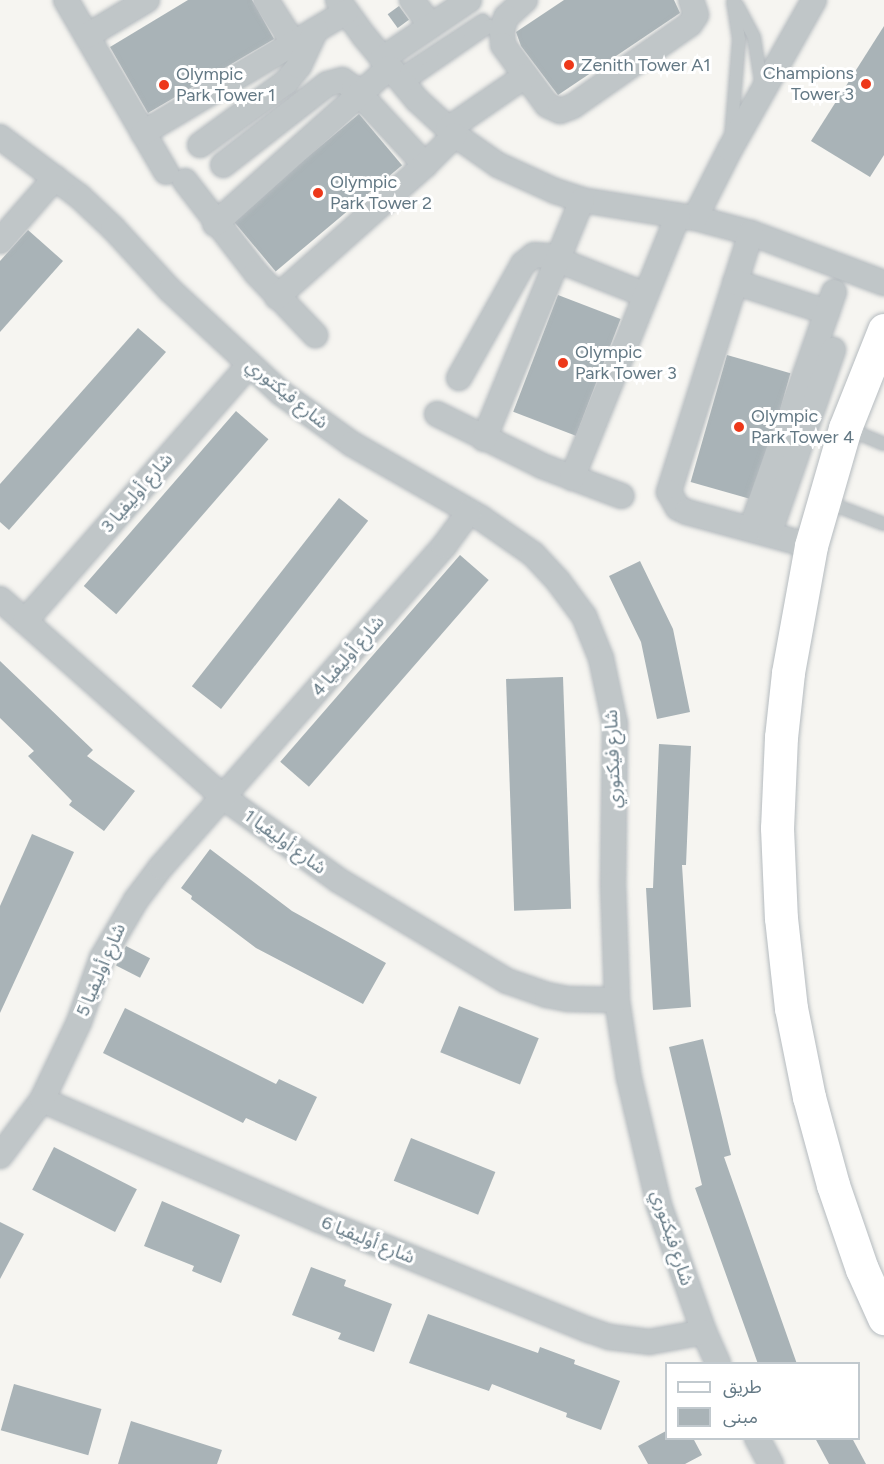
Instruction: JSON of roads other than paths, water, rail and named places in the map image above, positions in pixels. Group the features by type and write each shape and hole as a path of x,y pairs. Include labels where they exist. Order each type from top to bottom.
{"main road":[{"path":"884,330 845,428 811,546 798,609 781,737 777,828 781,918 791,1008 808,1097 833,1185 862,1269 884,1318"}],"street":[{"path":"66,0 143,132 175,177 277,297 315,335"},
{"path":"87,36 147,0"},
{"path":"266,0 294,44"},
{"path":"215,224 360,95 393,73 424,9 469,0"},
{"path":"525,0 511,10 502,30 503,45 547,105 560,111 567,110 690,24 696,15 692,0"},
{"path":"572,478 646,295 687,217 763,94 814,0"},
{"path":"143,132 294,44 316,30 342,6 393,73 451,132 498,165 555,191 582,200 687,217 751,232 884,284"},
{"path":"200,145 286,82 299,66 316,30"},
{"path":"277,297 425,165 451,132 525,76"},
{"path":"224,165 327,84 342,80 349,83 425,165"},
{"name":"شارع فيكتوري","path":"0,137 55,178 113,228 170,290 249,365 306,413 352,444 469,512 533,554 558,581 584,616 602,658 612,705 616,742 613,884 617,1000 628,1078 659,1205 704,1332 717,1362"},
{"path":"0,241 55,178"},
{"path":"484,439 582,200"},
{"path":"751,232 669,492 678,508 687,512 811,546"},
{"path":"459,378 527,259 541,254 646,295"},
{"path":"735,282 831,302 760,532"},
{"path":"760,532 833,350"},
{"name":"شارع أوليفيا 3","path":"25,621 249,365"},
{"path":"437,414 484,439 572,478 622,496"},
{"name":"شارع أوليفيا 4","path":"223,797 444,546 469,512"},
{"name":"شارع أوليفيا 1","path":"0,598 223,797 338,880 489,973 547,995 568,999 617,1000"},
{"name":"شارع أوليفيا 5","path":"0,1156 42,1100 79,1022 102,958 123,918 161,867 223,797"},
{"name":"شارع أوليفيا 6","path":"42,1100 319,1220 589,1330 609,1337 650,1342 704,1332"},
{"path":"758,1440 771,1464"}],"lane":[{"path":"733,1 746,17 754,38 763,94"},
{"path":"730,149 739,39 733,1"},
{"path":"393,73 487,23"},
{"path":"845,428 884,444"},
{"path":"823,500 884,524"}],"place":[{"name":"Zenith Tower A1","path":"569,65"},
{"name":"Champions Tower 3","path":"866,84"},
{"name":"Olympic Park Tower 1","path":"164,85"},
{"name":"Olympic Park Tower 2","path":"318,193"},
{"name":"Olympic Park Tower 3","path":"563,363"},
{"name":"Olympic Park Tower 4","path":"739,427"}]}
